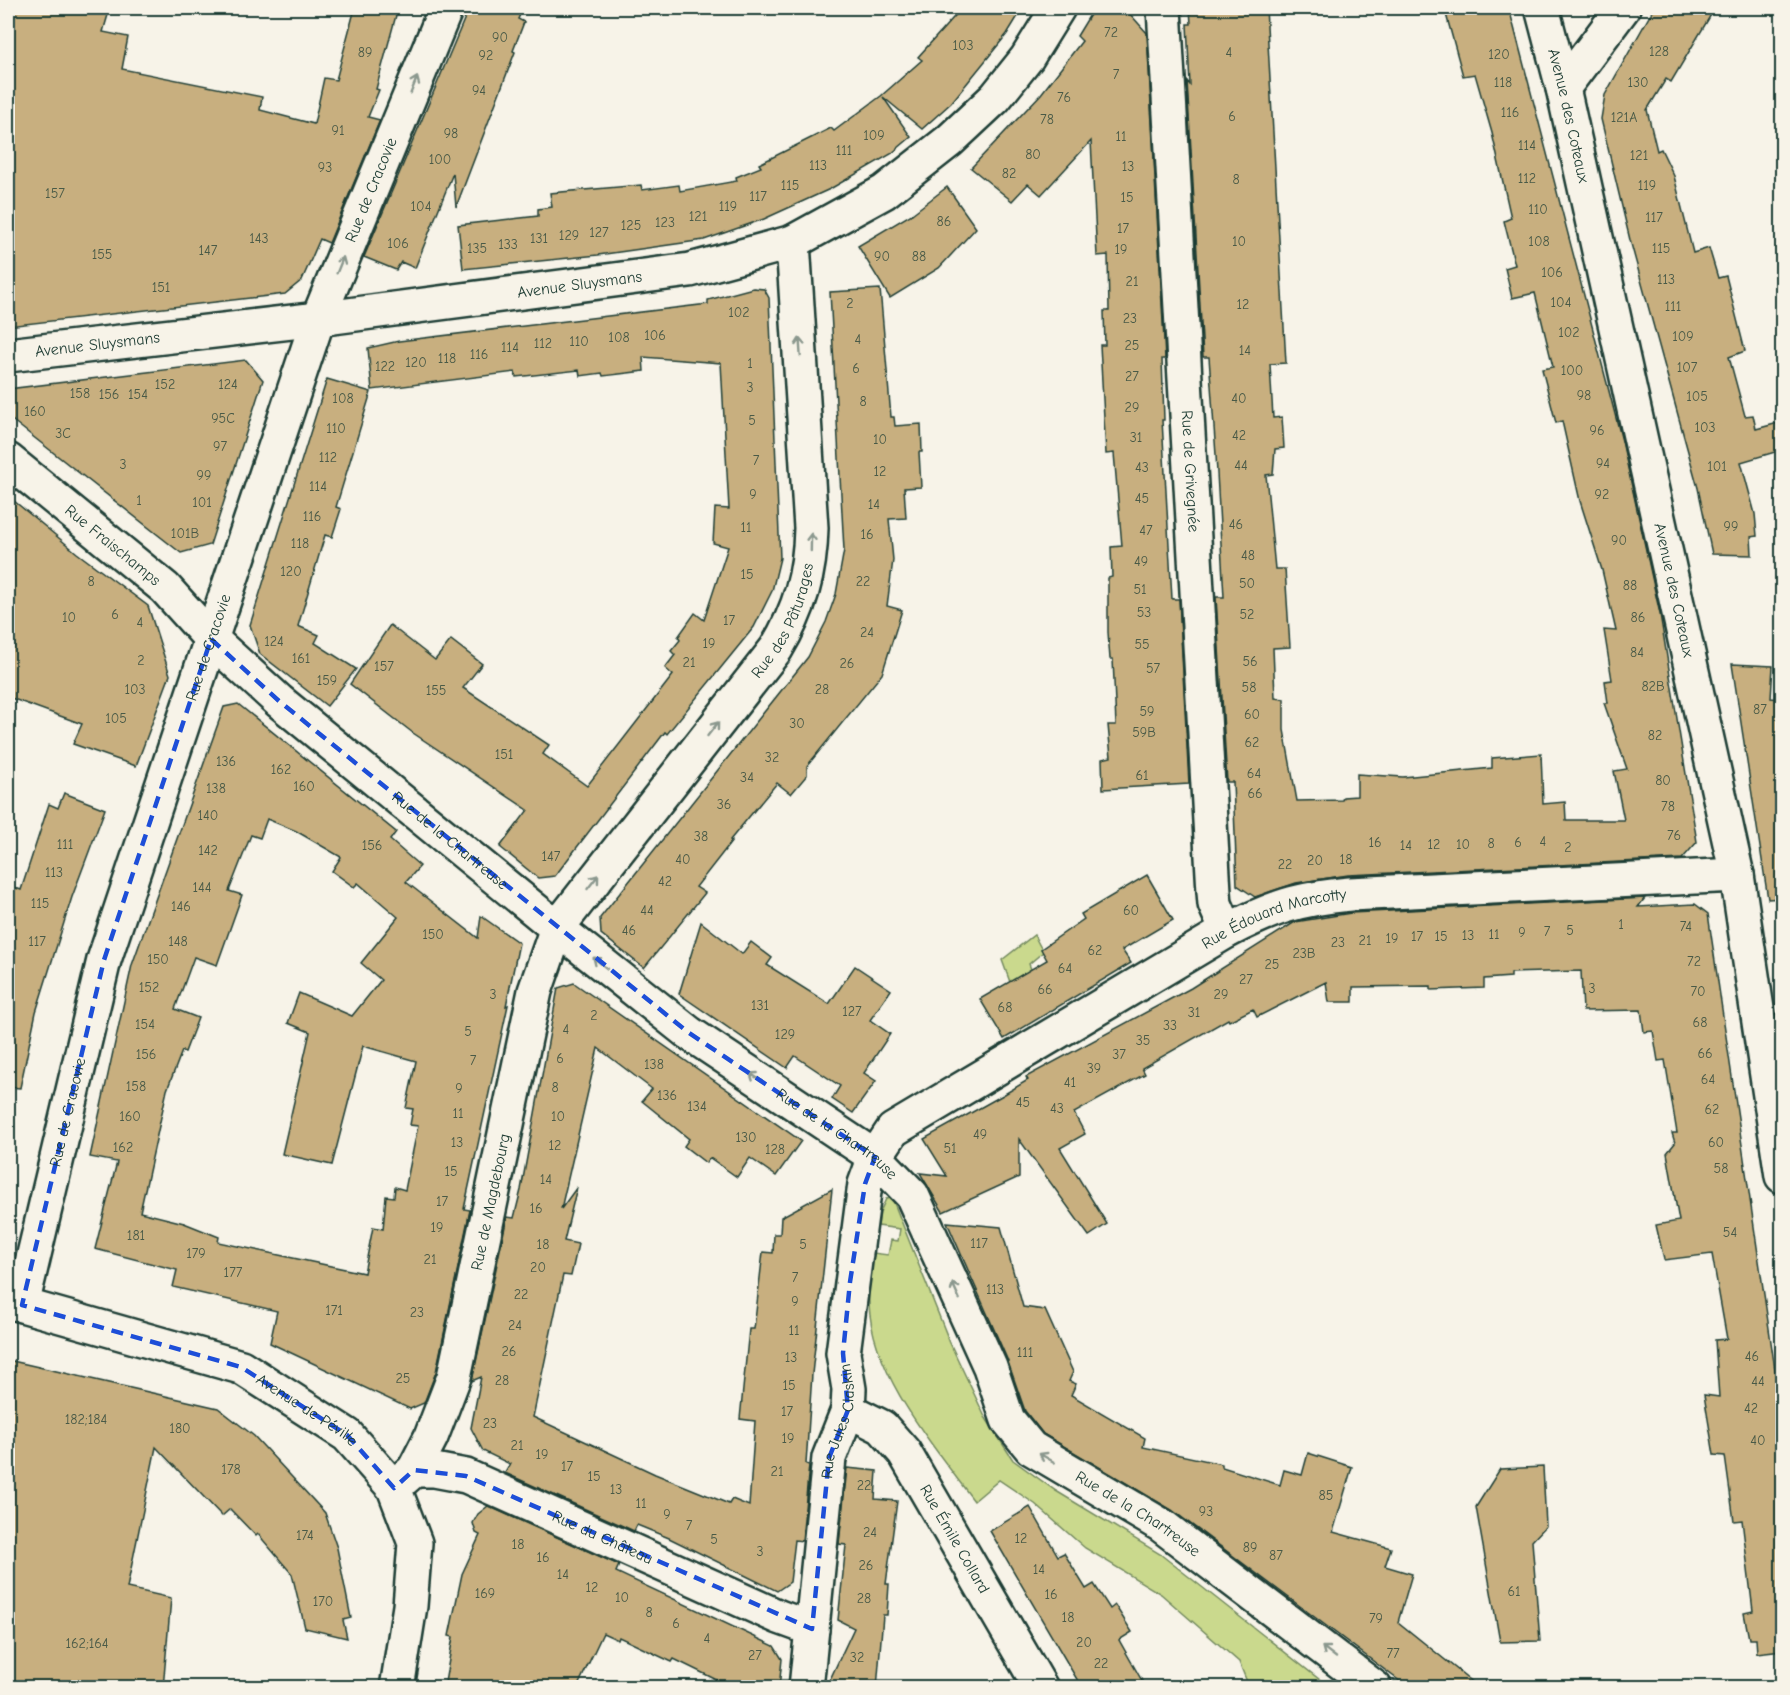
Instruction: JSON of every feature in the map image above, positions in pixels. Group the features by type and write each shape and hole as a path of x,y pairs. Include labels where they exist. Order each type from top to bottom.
{"street":[{"name":"Rue de Cracovie","path":"15,1303 104,960 318,319 446,8"},
{"name":"Avenue Sluysmans","path":"8,355 318,319 690,270 793,242 884,192 949,141 995,98 1027,58 1058,8"},
{"name":"Rue de Grivegnée","path":"1164,8 1214,892 1215,904 1227,931"},
{"name":"Avenue des Coteaux","path":"1542,8 1563,88 1737,875 1782,1176"},
{"path":"1563,88 1623,8"},
{"name":"Rue des Pâturages","path":"557,928 776,649 793,621 811,562 811,528 793,242"},
{"name":"Rue Fraischamps","path":"8,460 165,588 211,639"},
{"name":"Rue de la Chartreuse","path":"211,639 279,701 689,1033 875,1157 912,1195 990,1367 1008,1420 1031,1448 1161,1525 1375,1688"},
{"name":"Rue Édouard Marcotty","path":"875,1157 894,1130 1227,931 1271,909 1305,898 1350,894 1737,875"},
{"name":"Rue de Magdebourg","path":"404,1479 431,1437 454,1377 535,991 557,928"},
{"name":"Rue Jules Claskin","path":"806,1688 829,1458 848,1410 849,1389 843,1353 850,1282 865,1184 875,1157"},
{"name":"Avenue de Péville","path":"15,1303 241,1367 347,1435 404,1479 415,1543 410,1606 398,1688"},
{"name":"Rue Émile Collard","path":"848,1410 882,1427 904,1452 1041,1688"},
{"name":"Rue du Château","path":"404,1479 434,1470 466,1476 778,1617 812,1629"}],"highlighted area":[{"path":"211,639 279,701 689,1033 875,1157 865,1184 850,1282 843,1353 848,1410 829,1458 812,1629 466,1476 414,1470 394,1488 347,1435 241,1367 22,1305 104,960"}],"green space":[{"path":"1034,935 1043,952 1029,964 1031,969 1027,972 1033,984 1010,982 1002,960"},
{"path":"892,1198 950,1343 985,1417 1013,1460 1056,1491 1160,1554 1329,1687 1249,1687 1239,1662 1161,1594 1085,1548 1035,1504 999,1480 974,1501 908,1409 881,1357 873,1331 869,1291 873,1253 888,1255 891,1240 898,1241 900,1229 878,1226 880,1212 886,1199"}],"building":[{"path":"8,8 110,8 103,32 128,37 122,69 262,97 260,110 314,124 324,78 336,80 355,8 398,8 376,89 379,90 368,117 380,120 329,243 320,239 302,280 285,294 8,326"},
{"path":"469,8 523,8 518,19 524,22 513,51 515,52 456,207 453,173 415,268 401,262 396,270 364,257"},
{"path":"962,8 1023,8 1007,34 951,103 922,129 883,97 911,137 891,154 830,189 764,219 704,240 598,255 463,269 458,225 538,216 538,209 552,207 550,193 641,185 642,190 679,185 680,191 737,181 736,177 761,167 759,164 831,128 834,131 881,96 922,60 918,57"},
{"path":"1190,8 1266,8 1286,363 1270,364 1273,418 1282,417 1284,448 1275,449 1273,474 1266,475 1275,569 1285,569 1290,647 1273,648 1275,698 1284,699 1284,730 1297,801 1342,800 1343,797 1357,796 1357,774 1403,777 1492,768 1492,758 1541,754 1543,804 1565,802 1566,820 1624,820 1614,771 1627,769 1604,703 1608,703 1605,681 1612,680 1604,630 1616,631 1602,570 1580,501 1562,421 1556,423 1542,369 1553,367 1535,293 1512,298 1505,268 1515,265 1504,221 1511,218 1492,133 1475,74 1463,76 1446,14 1475,8 1509,8 1622,441 1660,614 1697,842 1682,859 1348,875 1296,883 1255,897 1237,885 1233,782 1227,782 1216,597 1224,597 1216,455 1209,357 1203,357 1187,81 1190,85 1187,24 1191,24"},
{"path":"1654,8 1715,8 1671,82 1666,79 1647,110 1657,151 1661,149 1674,176 1693,253 1709,248 1718,278 1726,276 1745,351 1729,357 1745,416 1753,415 1756,429 1782,422 1782,450 1741,462 1755,514 1757,536 1751,537 1752,555 1712,554 1698,488 1630,240 1601,119 1605,95"},
{"path":"1091,13 1130,14 1147,33 1165,359 1162,359 1164,420 1162,420 1172,599 1179,599 1189,784 1103,789 1102,759 1111,757 1108,725 1116,725 1113,659 1110,659 1108,632 1108,578 1112,577 1111,547 1122,546 1114,453 1106,454 1100,345 1105,345 1104,311 1109,311 1108,255 1097,256 1091,141 1041,195 1028,184 1012,201 971,168 1041,94 1082,41 1077,36"},
{"path":"947,187 976,228 939,268 890,298 858,246 912,214"},
{"path":"753,288 764,289 769,298 780,558 772,591 754,627 667,734 665,732 555,876 538,878 500,847 528,810 413,733 350,684 390,625 435,660 451,640 482,664 463,688 549,745 543,754 587,786 673,675 665,668 675,655 671,651 695,613 704,620 728,547 713,543 715,508 729,509 721,363 643,357 644,371 603,376 602,373 580,376 579,370 516,377 515,372 372,390 368,348 399,341 708,304 708,300"},
{"path":"880,289 891,417 894,417 895,426 921,424 922,452 919,452 921,487 904,488 906,518 889,519 893,560 887,606 902,610 882,674 807,766 807,775 791,794 777,783 730,840 732,841 696,887 705,893 644,968 601,934 600,918 808,657 826,622 836,594 844,550 830,292"},
{"path":"246,360 263,380 210,545 181,553 8,417 8,389"},
{"path":"327,379 371,392 336,507 341,509 332,537 325,535 298,626 319,635 315,643 356,669 327,706 260,654 250,625"},
{"path":"8,496 77,553 148,606 170,675 136,766 73,744 82,724 8,697"},
{"path":"1732,664 1773,666 1771,698 1782,699 1782,898 1768,899"},
{"path":"238,704 396,832 390,840 420,866 406,882 478,938 481,916 519,943 464,1209 470,1210 436,1372 424,1403 410,1409 270,1343 277,1311 173,1287 177,1270 95,1249 117,1162 90,1157 132,965 224,707","holes":["267,819 296,831 341,857 332,871 354,887 358,883 398,917 361,963 381,980 352,1016 299,993 288,1023 310,1032 282,1154 332,1165 363,1046 416,1061 406,1108 413,1109 410,1125 418,1126 405,1190 395,1187 394,1197 386,1196 383,1229 373,1227 364,1273 218,1242 219,1237 184,1223 140,1212 167,1090 198,1018 175,1009 194,957 217,965 242,895 229,891 251,835 260,838"]},
{"path":"64,793 105,809 72,897 36,1012 20,1088 8,1087 8,885 21,890 49,804 58,808"},
{"path":"1147,875 1173,920 1122,950 1131,963 1004,1039 980,999 1047,960 1041,949 1084,919 1081,914"},
{"path":"1645,898 1638,907 1695,904 1708,914 1782,1417 1782,1650 1757,1653 1756,1639 1749,1639 1744,1613 1753,1611 1742,1520 1734,1521 1725,1456 1714,1455 1704,1395 1719,1397 1715,1340 1727,1339 1712,1254 1664,1260 1656,1225 1679,1221 1667,1153 1675,1143 1672,1133 1677,1133 1665,1060 1658,1061 1653,1031 1644,1032 1641,1010 1583,1011 1581,971 1511,973 1511,977 1484,979 1484,988 1431,990 1431,986 1353,987 1353,1002 1329,1002 1326,982 1257,1017 1253,1009 1229,1021 1228,1019 1142,1068 1145,1074 1074,1113 1085,1134 1060,1148 1107,1224 1089,1236 1019,1139 1019,1177 943,1212 920,1173 947,1176 924,1139 1028,1080 1026,1077 1191,988 1295,922 1351,913"},
{"path":"701,922 742,954 751,942 772,958 767,965 829,1004 855,966 891,990 870,1020 890,1034 864,1073 876,1081 853,1113 832,1099 840,1086 795,1056 787,1068 679,994"},
{"path":"574,983 801,1141 776,1176 750,1158 737,1177 710,1158 706,1163 684,1146 689,1139 642,1101 652,1089 598,1048 561,1209 577,1187 564,1241 578,1244 571,1276 563,1275 533,1417 655,1474 729,1504 732,1499 749,1506 755,1421 740,1419 749,1329 754,1329 763,1252 773,1253 774,1234 780,1234 781,1217 832,1189 812,1374 806,1464 809,1465 802,1541 795,1540 790,1582 777,1591 669,1538 637,1525 634,1531 505,1473 510,1464 483,1451 471,1428 481,1377 472,1381 507,1217 514,1218 521,1190 558,988"},
{"path":"947,1222 1001,1227 1023,1307 1045,1310 1073,1372 1069,1381 1076,1384 1071,1395 1145,1438 1143,1447 1222,1464 1222,1467 1280,1485 1284,1470 1302,1475 1308,1453 1352,1467 1333,1532 1391,1548 1385,1566 1412,1574 1398,1622 1480,1688 1409,1688 1172,1510 1043,1434 1025,1411 1007,1359"},
{"path":"8,1360 218,1408 254,1436 325,1513 337,1548 351,1618 343,1620 347,1638 305,1628 292,1574 258,1534 256,1536 230,1509 222,1516 156,1447 127,1588 171,1598 163,1688 8,1688"},
{"path":"1543,1467 1546,1526 1532,1541 1540,1641 1500,1642 1476,1507 1500,1469"},
{"path":"847,1468 877,1471 875,1499 897,1501 886,1584 889,1584 887,1615 883,1615 877,1688 826,1688 854,1628 838,1620 846,1545 839,1544"},
{"path":"488,1506 619,1565 616,1572 774,1646 782,1659 779,1688 721,1688 721,1682 674,1659 672,1662 619,1637 618,1640 603,1633 577,1688 444,1688 453,1637 449,1636 462,1574 480,1535 476,1533 473,1523 478,1514"},
{"path":"1030,1507 1058,1556 1064,1553 1086,1589 1094,1584 1110,1609 1115,1605 1132,1632 1119,1640 1146,1688 1082,1688 990,1531"}]}
